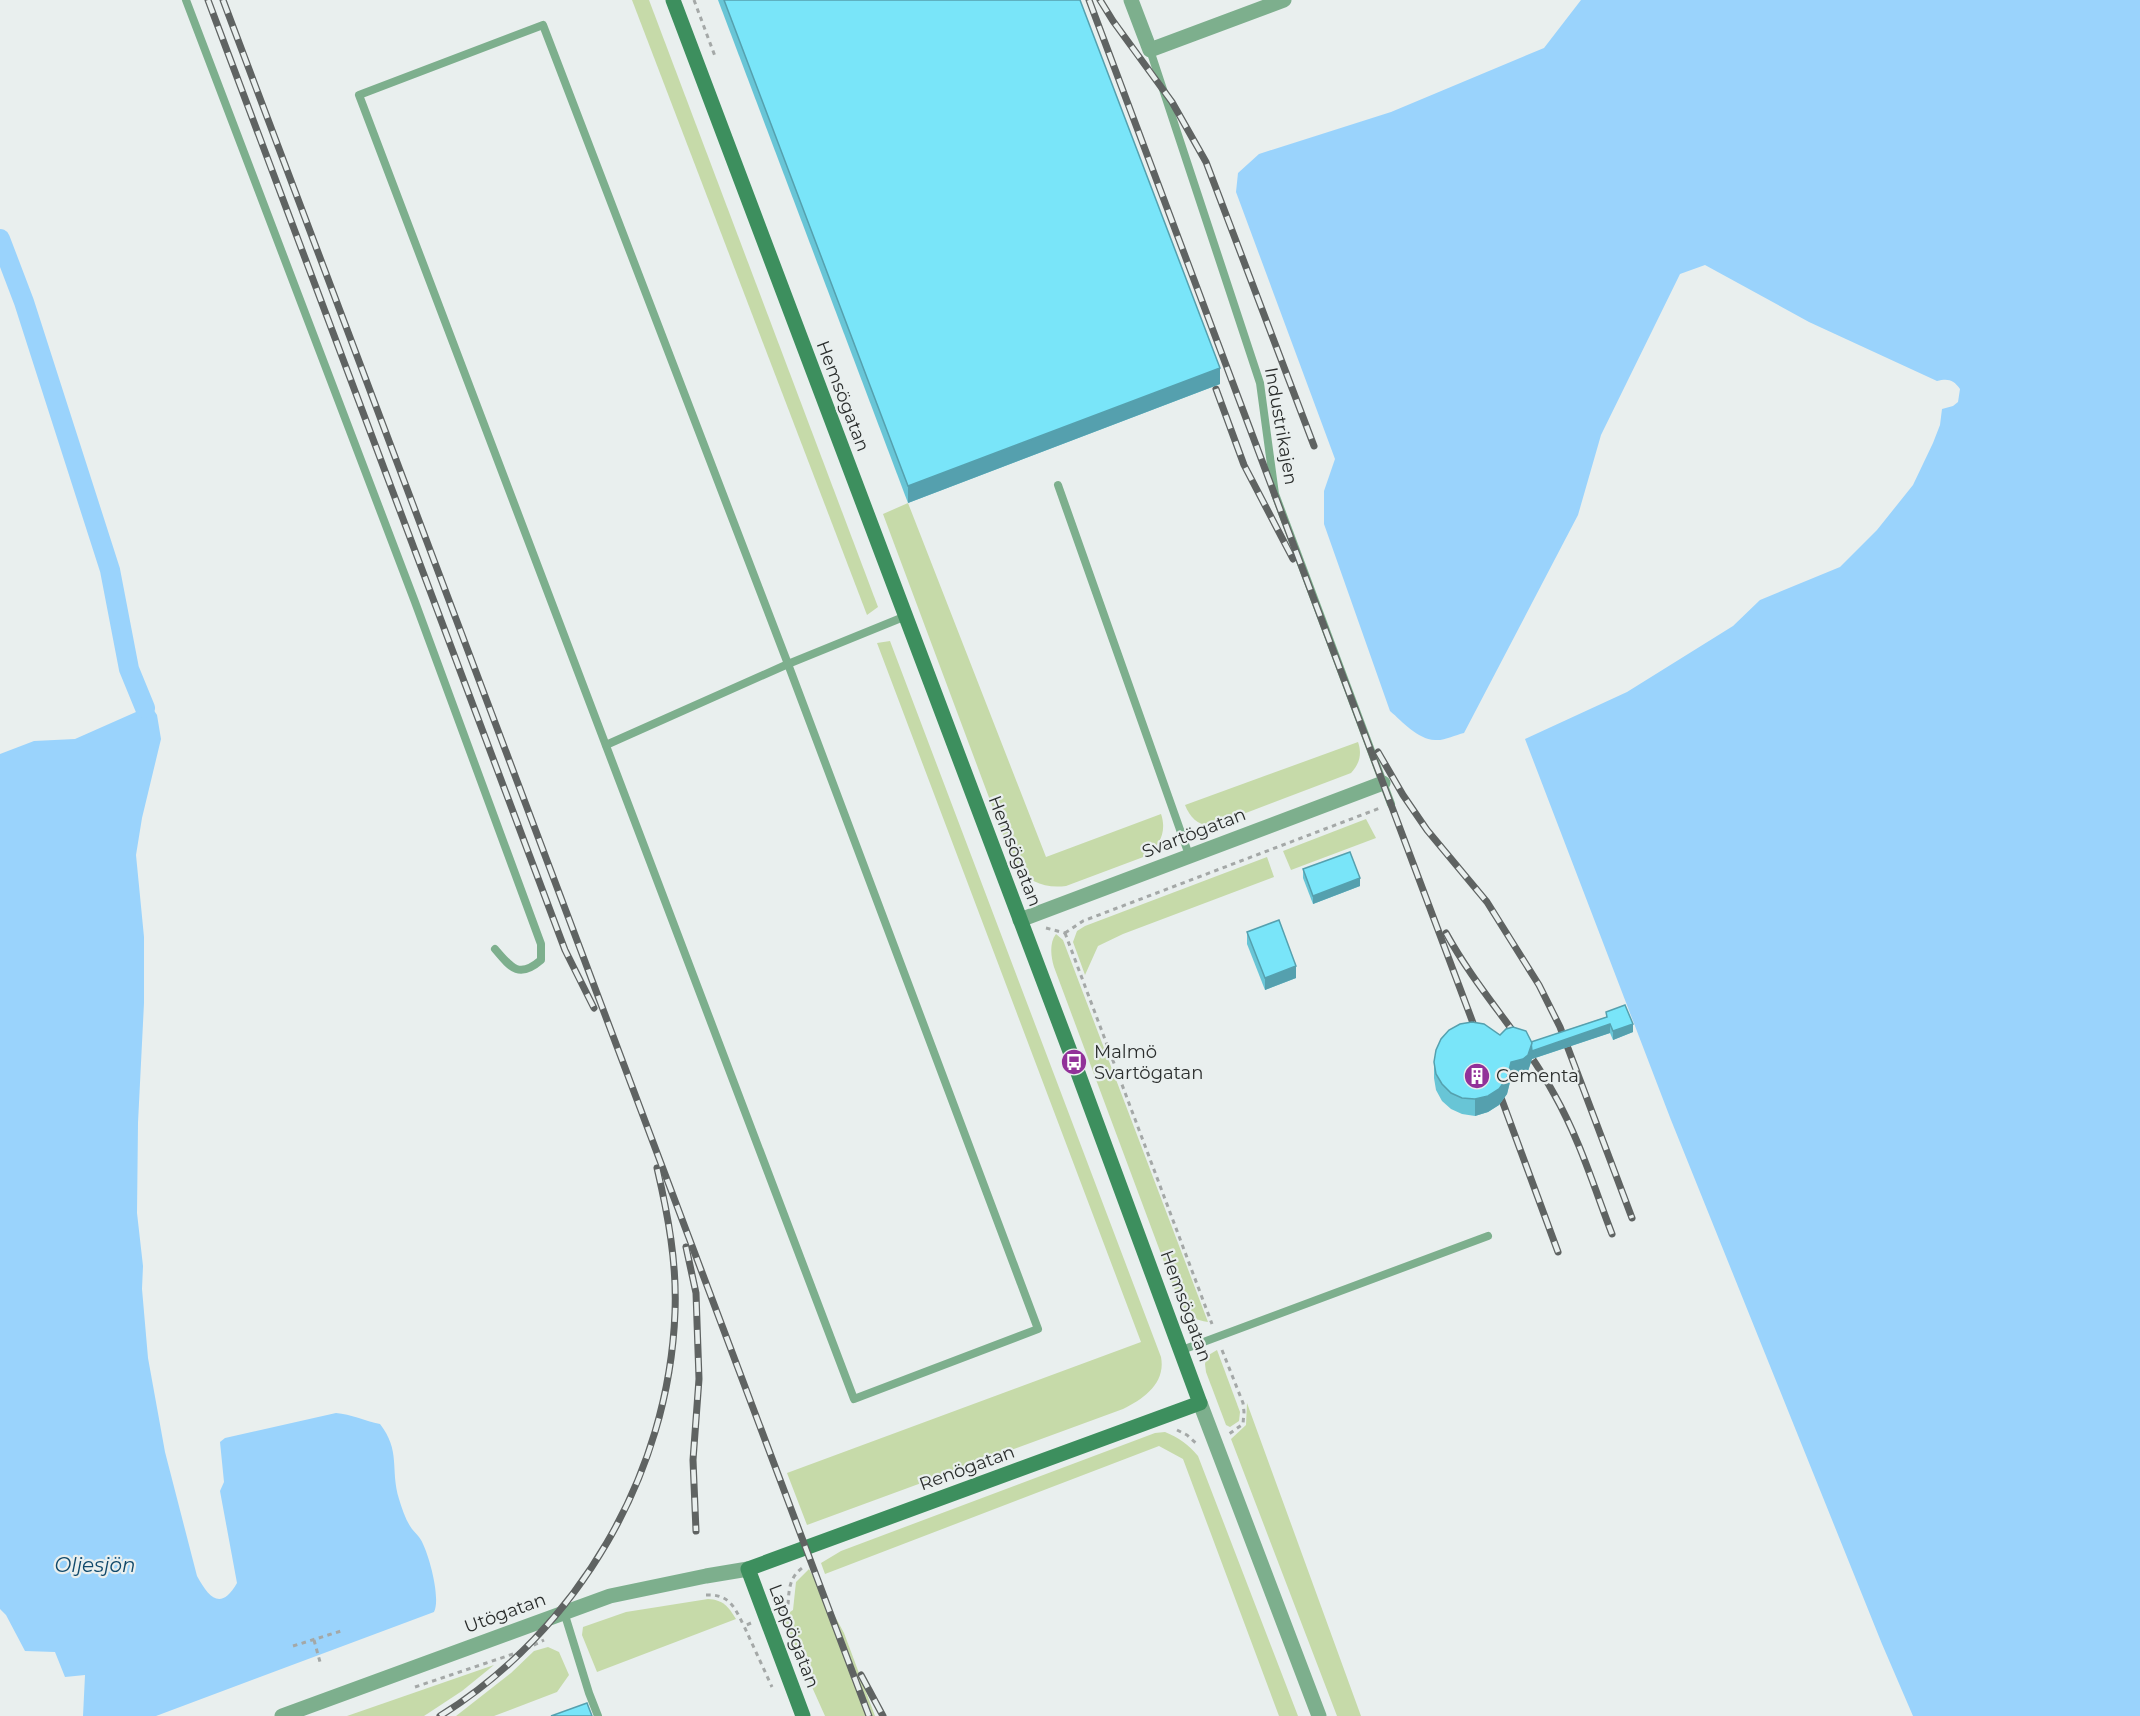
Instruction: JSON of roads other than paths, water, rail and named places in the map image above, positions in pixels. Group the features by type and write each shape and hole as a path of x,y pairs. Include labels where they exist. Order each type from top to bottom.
{"street":[{"name":"Hemsögatan","path":"673,0 1318,1716"},
{"path":"1131,0 1150,50 1284,0"},
{"name":"Svartögatan","path":"1020,920 1383,783"},
{"name":"Renögatan","path":"748,1569 1200,1403"},
{"name":"Utögatan","path":"282,1716 610,1596 748,1569"},
{"name":"Lappögatan","path":"748,1569 803,1716"}],"lane":[{"path":"186,0 427,634 541,944 541,960 531,969 521,971 509,966 495,949"},
{"path":"543,25 788,664 1038,1329 854,1399 359,95 543,25"},
{"name":"Industrikajen","path":"1150,50 1260,383 1275,494 1391,804"},
{"path":"1058,485 1190,855"},
{"path":"606,745 788,664 906,616"},
{"path":"1182,1350 1488,1236"},
{"path":"564,1612 598,1716"}],"water":[{"path":"1581,0 2140,0 2140,1716 1913,1716 1671,1120 1525,739 1627,692 1733,626 1760,600 1840,567 1877,530 1913,485 1940,425 1942,409 1958,402 1960,389 1950,380 1937,381 1809,322 1705,265 1680,274 1601,435 1578,515 1464,733 1442,740 1422,737 1390,711 1324,524 1324,491 1335,459 1236,192 1238,173 1259,154 1391,112 1544,48"},
{"name":"Oljesjön","path":"145,708 153,709 157,715 161,739 142,818 136,855 144,937 137,1213 143,1266 142,1289 148,1358 165,1452 197,1576 211,1595 220,1599 226,1597 237,1583 220,1491 224,1482 220,1442 225,1438 336,1413 380,1424 391,1443 396,1488 401,1507 410,1526 421,1540 427,1555 435,1587 436,1605 434,1612 156,1716 83,1716 85,1675 65,1677 55,1652 25,1651 6,1615 0,1609 0,754 34,741 75,739"}],"waterway":[{"path":"0,239 24,302 110,570 129,669 145,708"}],"railway":[{"path":"208,0 565,950 594,1008"},
{"path":"223,0 869,1716"},
{"path":"1089,0 1479,1039"},
{"path":"1100,0 1172,102 1206,162 1314,446"},
{"path":"1216,389 1244,465 1293,559"},
{"path":"1378,752 1427,830 1487,902 1539,985 1560,1027 1632,1218"},
{"path":"1446,933 1554,1094 1579,1145 1612,1234"},
{"path":"1496,1084 1558,1252"},
{"path":"440,1716 489,1681 534,1639 573,1593 607,1542 634,1488 655,1431 669,1372 675,1312 675,1275 671,1239 657,1168"},
{"path":"686,1247 696,1293 699,1379 693,1460 696,1531"},
{"path":"861,1675 883,1716"}],"place":[{"name":"Malmö Svartögatan","path":"1074,1062"},
{"name":"Cementa","path":"1477,1076"}]}
